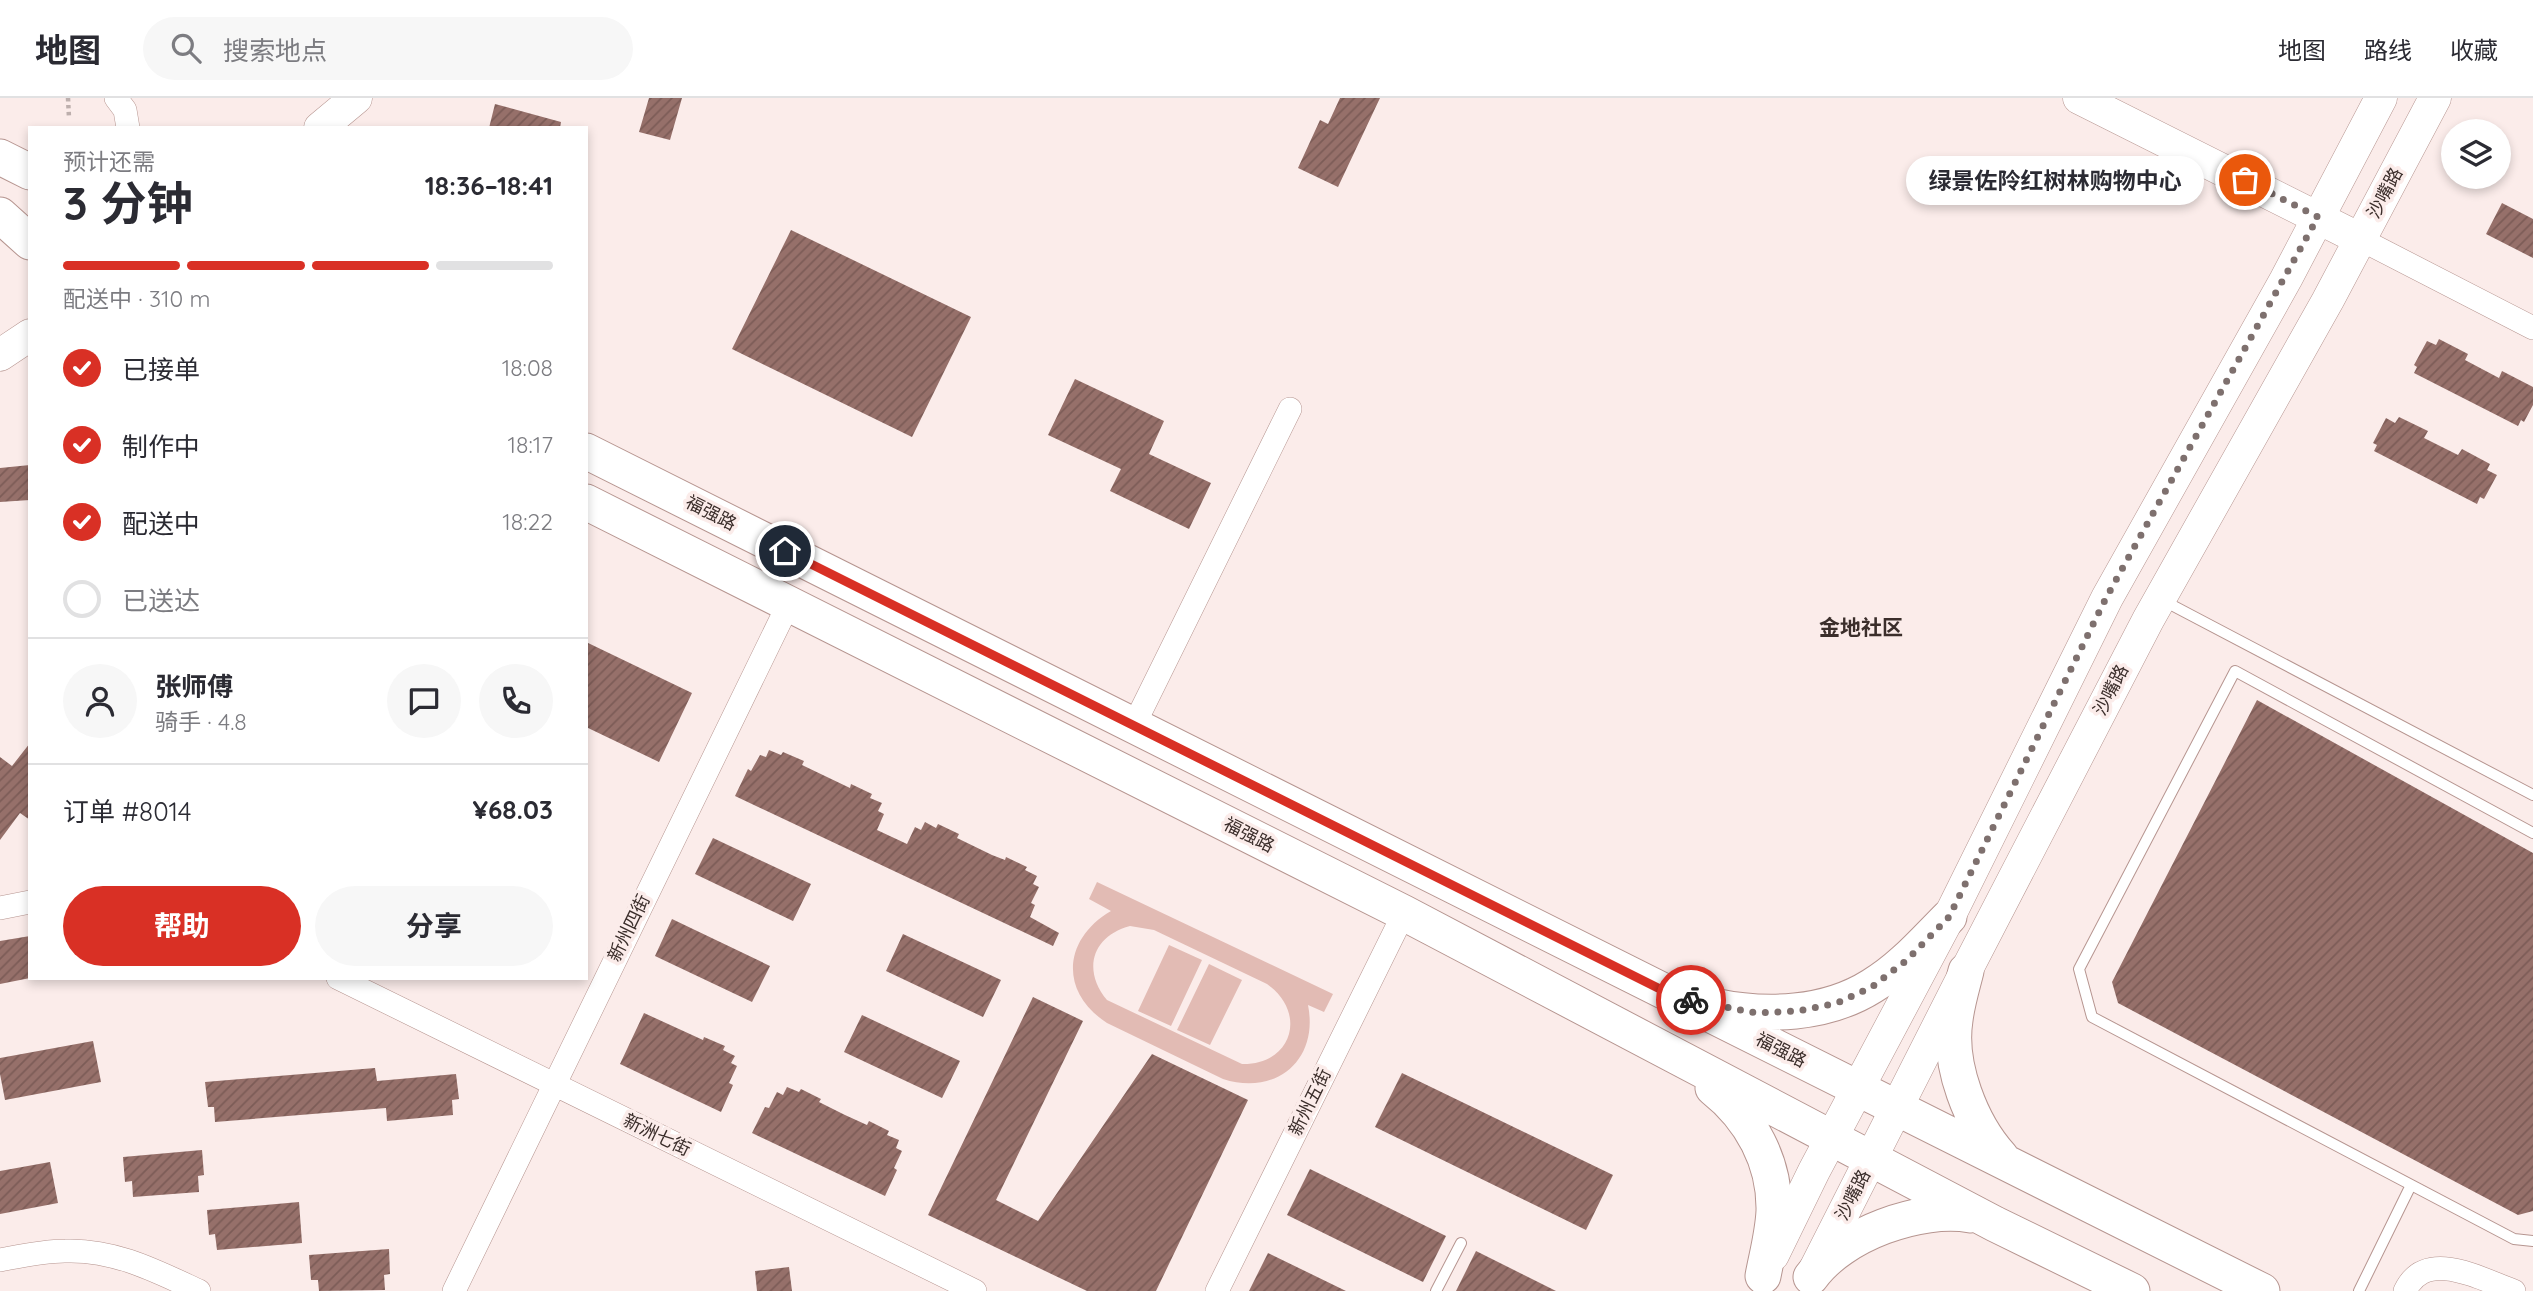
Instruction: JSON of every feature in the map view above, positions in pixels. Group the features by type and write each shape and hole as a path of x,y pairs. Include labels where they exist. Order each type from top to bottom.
{"main road":[{"path":"0,157 28,171"},
{"path":"0,205 28,220"},
{"path":"0,215 28,241"},
{"name":"福强路","path":"588,452 2006,1162 2250,1291"},
{"name":"福强路","path":"588,503 1404,913 1995,1224 2132,1291"},
{"path":"1676,997 1756,1013 1798,1011 1837,1003 1872,987 1898,967 1949,917"},
{"path":"1966,971 1954,1021 1957,1062 1974,1118 1987,1142 2006,1162"},
{"path":"1661,1047 1719,1092 1744,1117 1764,1154 1773,1187 1774,1212 1759,1283"},
{"path":"1808,1284 1827,1259 1878,1230 1910,1218 1932,1213 1956,1212 1995,1224"}],"street":[{"path":"116,98 125,110 128,126"},
{"path":"322,126 356,98"},
{"path":"2079,98 2533,328"},
{"path":"1759,1283 1831,1137 1949,917 2106,598 2318,217 2381,98"},
{"name":"沙嘴路","path":"1808,1284 1966,971 2160,599 2435,98"},
{"path":"0,355 28,336"},
{"path":"1134,725 1290,409"},
{"name":"新州四街","path":"454,1291 789,603"},
{"path":"0,908 28,902"},
{"name":"新州五街","path":"1217,1291 1404,913"},
{"name":"新洲七街","path":"342,980 975,1291"},
{"path":"0,1260 67,1250 108,1254 147,1266 199,1291"},
{"path":"2405,1291 2410,1281 2424,1270 2445,1268 2514,1291"}],"lane":[{"path":"2160,599 2533,795"},
{"path":"2533,833 2235,671 2079,968 2092,1017 2514,1240 2533,1241"},
{"path":"2360,1291 2411,1185"},
{"path":"1436,1291 1461,1243"}],"path":[{"path":"68,98 69,118"}],"shaded area":[{"path":"1097,882 1333,994 1324,1012 1308,1005 1310,1025 1307,1042 1300,1057 1290,1069 1276,1078 1242,1083 1223,1079 1107,1023 1091,1010 1075,981 1073,966 1083,936 1111,911 1089,899","holes":["1130,926 1154,930 1267,984 1280,996 1287,1009 1289,1035 1283,1047 1273,1056 1259,1062 1242,1064 1107,1000 1099,989 1093,966 1099,946 1117,931"]},
{"path":"1169,945 1202,960 1171,1026 1138,1011"},
{"path":"1209,964 1242,980 1210,1045 1177,1030"}],"building":[{"path":"649,98 682,98 670,140 639,132"},
{"path":"1340,98 1380,98 1338,187 1298,168 1320,120 1328,124"},
{"path":"495,104 561,122 560,126 490,126"},
{"path":"2502,203 2533,219 2533,258 2486,234"},
{"path":"791,230 971,317 912,437 732,349"},
{"path":"2439,339 2468,354 2465,360 2499,378 2502,371 2533,387 2533,405 2524,422 2521,420 2518,426 2414,373 2417,367 2414,365 2427,341 2436,345"},
{"path":"1075,379 1164,421 1149,454 1211,483 1189,529 1110,491 1121,469 1048,435"},
{"path":"2399,417 2428,431 2424,438 2458,455 2462,449 2490,464 2487,470 2497,475 2484,499 2480,497 2477,504 2374,451 2377,445 2373,443 2386,418 2395,423"},
{"path":"28,465 28,500 0,502 0,468"},
{"path":"588,643 692,693 659,762 588,728"},
{"path":"2257,700 2533,853 2533,1211 2518,1215 2118,1003 2112,982"},
{"path":"28,746 28,819 20,813 0,840 0,757 12,766"},
{"path":"769,750 781,755 783,752 804,761 802,765 850,788 851,784 872,794 870,798 882,803 878,811 884,814 877,830 907,844 915,827 921,830 925,822 936,828 938,824 959,834 957,838 992,855 1005,860 1006,857 1027,867 1025,870 1037,876 1033,884 1039,887 1031,903 1035,905 1030,917 1059,933 1053,946 735,796 748,769 751,771 760,755 766,757"},
{"path":"713,838 811,884 793,921 695,874"},
{"path":"672,919 770,966 752,1002 655,956"},
{"path":"903,934 1001,980 983,1017 886,971"},
{"path":"28,936 28,978 0,984 0,941"},
{"path":"1033,997 1083,1021 996,1200 1038,1221 1152,1054 1248,1100 1156,1291 1087,1291 928,1215"},
{"path":"644,1013 703,1040 704,1037 725,1046 723,1050 735,1056 731,1063 737,1066 729,1083 733,1085 721,1112 620,1064"},
{"path":"862,1015 960,1061 942,1098 844,1052"},
{"path":"93,1041 101,1082 5,1100 0,1058"},
{"path":"375,1068 377,1081 456,1074 459,1099 452,1100 453,1115 387,1121 386,1108 215,1122 214,1107 208,1107 205,1082"},
{"path":"1402,1073 1613,1175 1586,1230 1375,1127"},
{"path":"787,1087 799,1092 801,1089 821,1099 819,1102 867,1125 869,1121 889,1131 887,1135 899,1140 896,1148 902,1151 885,1196 752,1133 765,1107 769,1108 777,1092 783,1095"},
{"path":"202,1150 204,1175 198,1176 199,1192 133,1197 132,1181 125,1182 123,1157"},
{"path":"50,1162 58,1203 0,1214 0,1171"},
{"path":"1310,1169 1446,1236 1423,1282 1287,1215"},
{"path":"299,1202 302,1243 217,1250 215,1234 209,1235 207,1210"},
{"path":"389,1249 390,1274 384,1275 385,1290 319,1291 318,1280 311,1280 309,1255"},
{"path":"1476,1251 1556,1291 1456,1291"},
{"path":"1268,1253 1346,1291 1249,1291"},
{"path":"789,1267 792,1291 757,1291 755,1271"}],"way so far":[{"path":"1691,1000 1756,1013 1798,1011 1837,1003 1872,987 1907,960 1949,917 2106,598 2286,279 2318,217 2245,180"}],"place":[{"name":"绿景佐阾红树林购物中心","path":"2245,180"}],"district":[{"name":"金地社区","path":"1861,628"}],"route":[{"path":"785,551 1676,997 1691,1000"}]}
